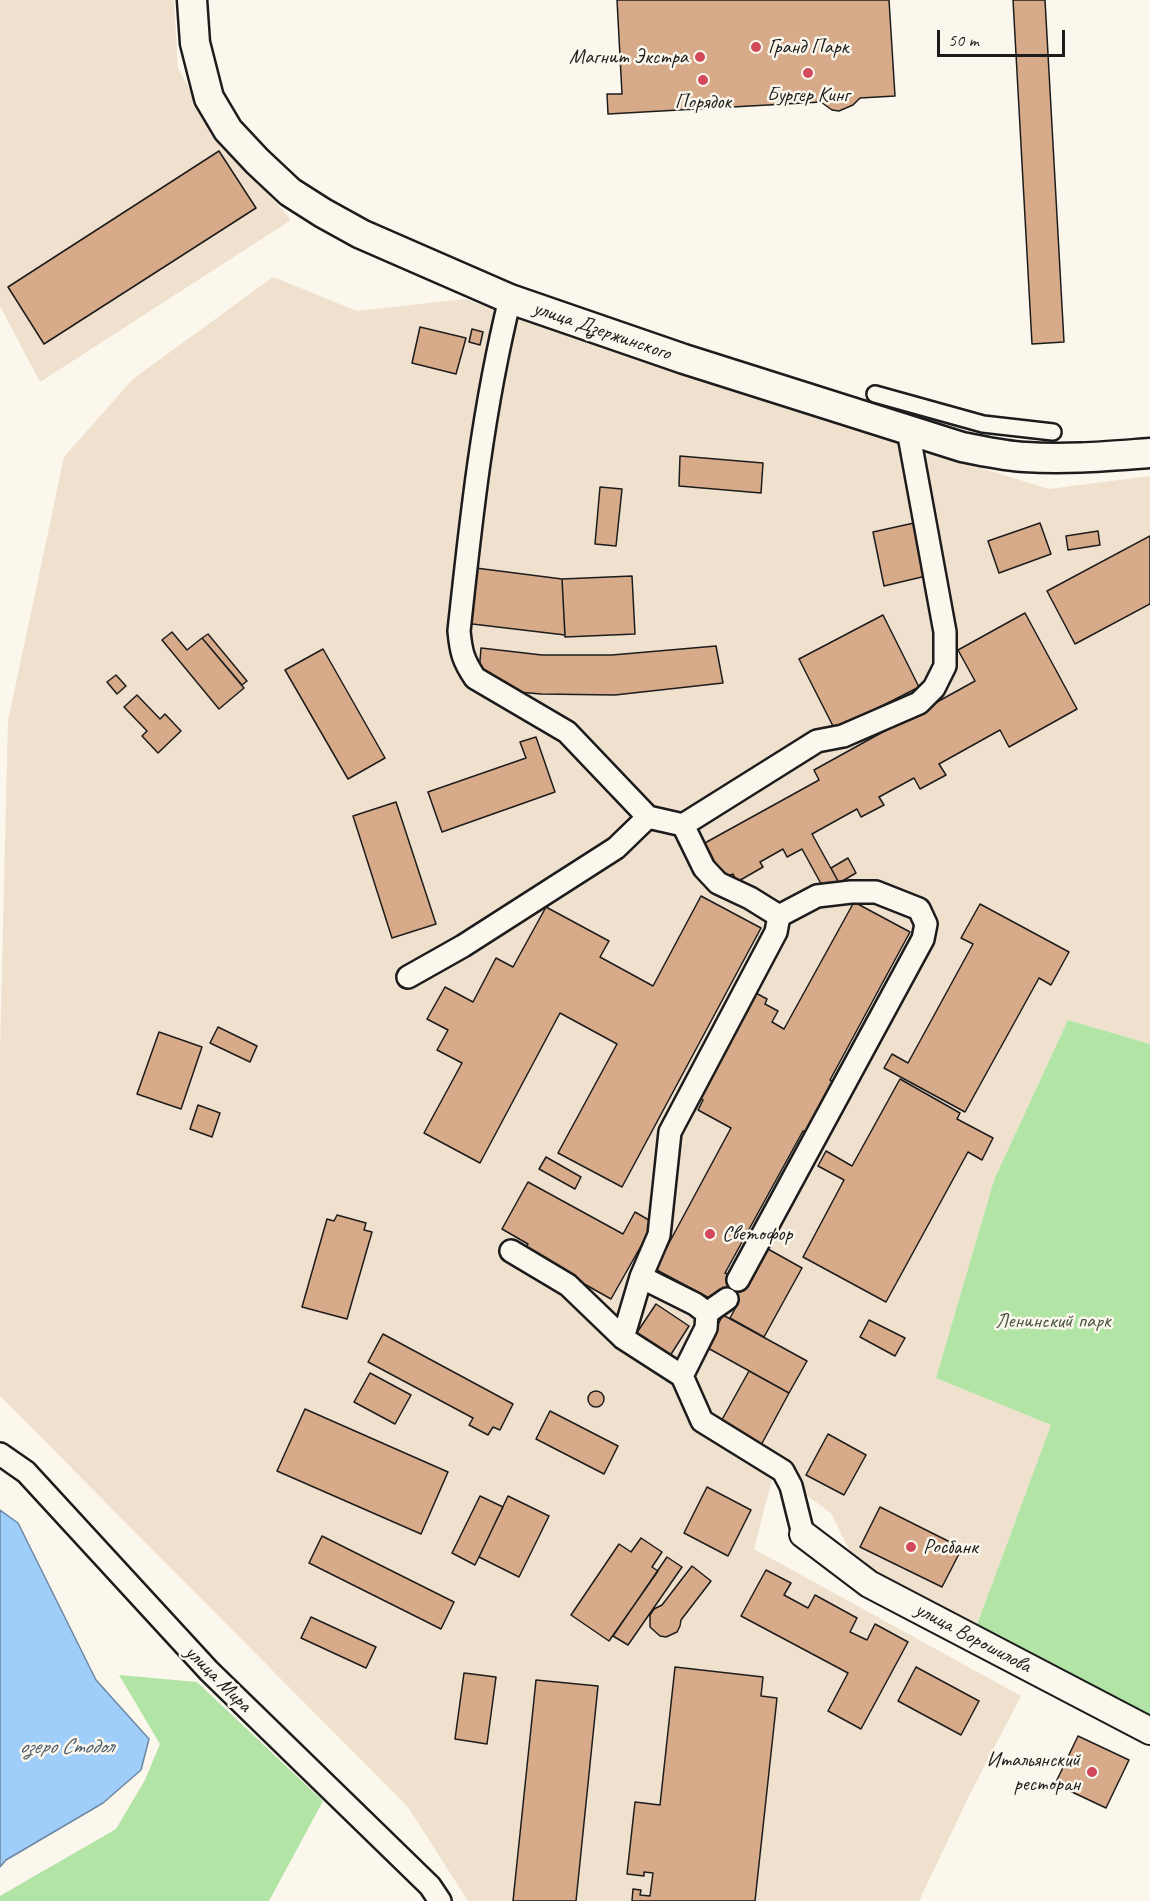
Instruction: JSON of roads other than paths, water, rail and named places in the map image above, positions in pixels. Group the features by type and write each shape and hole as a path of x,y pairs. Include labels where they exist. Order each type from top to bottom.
{"main road":[{"name":"улица Дзержинского","path":"192,0 195,43 209,98 228,130 290,192 361,234 510,299 684,359 962,447 1024,457 1077,458 1150,453"}],"street":[{"path":"510,299 490,395 475,488 459,631 460,651 475,678 567,732 648,817 683,825 817,741 843,736 919,703 934,688 945,666 945,632 908,430"},
{"path":"875,394 983,424 1053,432"},
{"path":"408,977 463,946 616,848 648,817"},
{"path":"683,825 704,868 718,883 750,898 779,916"},
{"path":"738,1280 923,939 926,924 919,909 876,892 818,896 779,916"},
{"path":"623,1338 641,1277 659,1235 670,1132 776,932 779,916"},
{"path":"511,1251 568,1286 623,1338 682,1376 702,1421 783,1471 791,1486 803,1534"},
{"path":"641,1277 695,1304 707,1313"},
{"path":"707,1313 727,1299"},
{"path":"682,1376 706,1328 707,1313"},
{"name":"улица Мира","path":"0,1454 26,1472 209,1671 430,1886 440,1901"},
{"name":"улица Ворошилова","path":"803,1534 869,1584 1150,1731"}],"water":[{"name":"озеро Стодол","path":"0,1510 18,1523 96,1680 149,1739 141,1770 103,1803 6,1860 0,1867"}],"place":[{"name":"Гранд Парк","path":"756,47"},
{"name":"Магнит Экстра","path":"700,57"},
{"name":"Бургер Кинг","path":"808,73"},
{"name":"Порядок","path":"703,80"},
{"name":"Светофор","path":"710,1234"},
{"name":"Росбанк","path":"911,1547"},
{"name":"Итальянский ресторан","path":"1092,1772"}],"park label":[{"name":"Ленинский парк","path":"1053,1321"}]}
